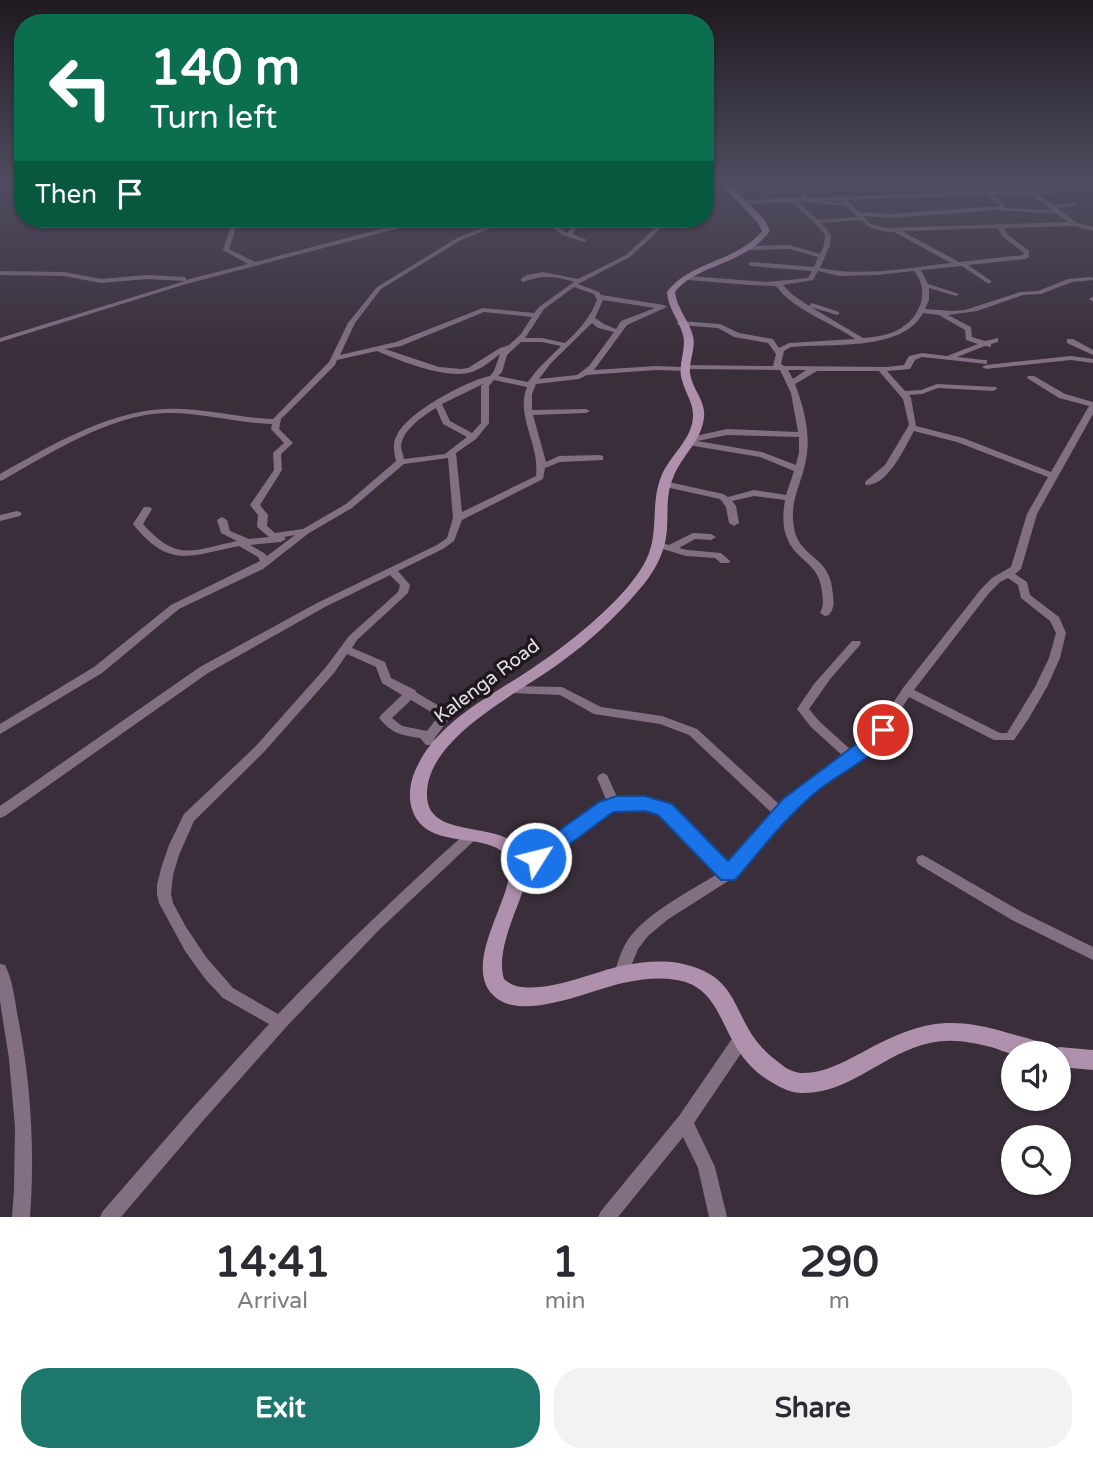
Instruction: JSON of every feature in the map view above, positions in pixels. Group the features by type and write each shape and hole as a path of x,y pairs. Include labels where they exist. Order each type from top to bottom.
{"main road":[{"path":"668,308 674,287 688,278 747,255 759,240"},
{"name":"Kalenga Road","path":"518,868 518,860 505,845 438,827 424,814 418,795 431,756 461,724 600,621 639,580 666,546 664,484 689,440 699,415 686,382 688,336 668,308"},
{"path":"518,868 520,873 491,966 494,983 504,992 519,997 540,996 656,970 693,974 715,988 729,1007 742,1038 761,1060 783,1078 800,1083 834,1077 887,1051 936,1032 961,1032 1001,1043"},
{"path":"1071,1058 1093,1060"}],"street":[{"path":"229,240 226,250 235,257 256,265"},
{"path":"0,340 200,279 347,240"},
{"path":"306,531 284,536 272,535 262,527 263,513 255,505 278,470 277,453 289,443 275,429 275,422 294,398 335,358 352,323 379,288 458,240"},
{"path":"0,730 98,670 176,607 266,562 306,531 349,506 401,462 452,453 485,423 485,386 494,377 534,315 576,283 628,256 646,240"},
{"path":"688,278 740,284 804,281 811,279 829,240"},
{"path":"913,240 989,282"},
{"path":"747,255 855,274 1026,257 1027,253 1010,240"},
{"path":"747,255 789,247 821,256"},
{"path":"747,255 764,282"},
{"path":"779,353 785,346 862,341 908,328 922,311 925,285 916,269"},
{"path":"0,272 64,274 101,281 147,277 200,279"},
{"path":"523,280 542,275 576,283 600,297 668,308"},
{"path":"922,311 940,314 974,313 1020,293 1037,293 1074,278 1091,279"},
{"path":"777,282 783,293 848,328 862,341"},
{"path":"925,285 956,294"},
{"path":"458,517 536,479 541,474 536,433 527,413 526,397 531,384 592,318 600,297"},
{"path":"802,303 837,313"},
{"path":"401,462 396,453 399,438 413,419 438,403 494,377 531,384 576,378 596,364 624,323 668,308"},
{"path":"335,358 377,349 483,310 534,315"},
{"path":"940,314 968,330 969,338 992,343 942,358"},
{"path":"592,318 601,326 617,331"},
{"path":"681,323 725,327 737,335 770,341 779,353 779,366 792,383 802,435 803,455 788,498 792,539 826,578 829,606 825,613"},
{"path":"377,349 443,372 467,371 516,343 542,340 566,345"},
{"path":"1070,341 1093,353"},
{"path":"586,373 656,368 779,366 881,369 907,367 912,358 922,355 985,364 1071,358 1093,361"},
{"path":"484,361 500,365"},
{"path":"792,383 817,367"},
{"path":"869,483 889,467 913,428 911,409 903,393 881,369"},
{"path":"620,976 632,946 643,932 662,916 728,874 781,814 814,783 874,741 907,691 985,591 1016,569 1032,514 1093,406 1062,396 1031,378"},
{"path":"903,393 922,392 937,386 993,389"},
{"path":"438,403 446,422 472,437"},
{"path":"527,413 586,411"},
{"path":"0,478 124,418 145,414 203,413 275,422"},
{"path":"913,428 960,440 1053,476"},
{"path":"689,440 727,432 802,435"},
{"path":"689,440 762,455 798,468"},
{"path":"0,813 204,670 321,604 448,543 458,517 452,453"},
{"path":"541,467 564,458 600,458"},
{"path":"564,458 584,467"},
{"path":"664,484 716,495 727,500 754,493 788,498"},
{"path":"727,500 734,523"},
{"path":"147,509 138,524 161,549 170,554 191,554 242,542 293,541"},
{"path":"0,518 17,514"},
{"path":"222,520 226,533 261,555 266,562"},
{"path":"666,546 693,536 711,537"},
{"path":"666,546 686,553 718,555 725,561"},
{"path":"280,1023 227,992 215,981 172,920 164,891 181,831 190,818 259,750 358,632 403,593 405,585 391,570"},
{"path":"907,691 986,732 1003,739 1010,737 1024,718 1045,676 1061,633 1055,619 1029,600 1023,584 1008,573"},
{"path":"852,758 815,724 803,709 810,695 828,678 844,654 856,643"},
{"path":"345,649 382,666 384,678 444,716 429,737 431,756"},
{"path":"511,689 567,692 598,711 662,720 693,732 781,814"},
{"path":"411,693 385,718 399,730 418,731 429,737"},
{"path":"603,778 614,804"},
{"path":"518,868 547,851 591,816 614,804 645,804 665,809 728,874"},
{"path":"109,1217 250,1052 388,910 471,837"},
{"path":"923,860 1017,916 1093,954"},
{"path":"0,970 15,1042 24,1170 21,1217"},
{"path":"607,1217 685,1122 742,1038"},
{"path":"685,1122 706,1167 718,1217"}],"route":[{"path":"536,858 606,807 617,803 645,804 665,809 728,874 757,845 789,805 814,783 864,750 883,730"}]}
